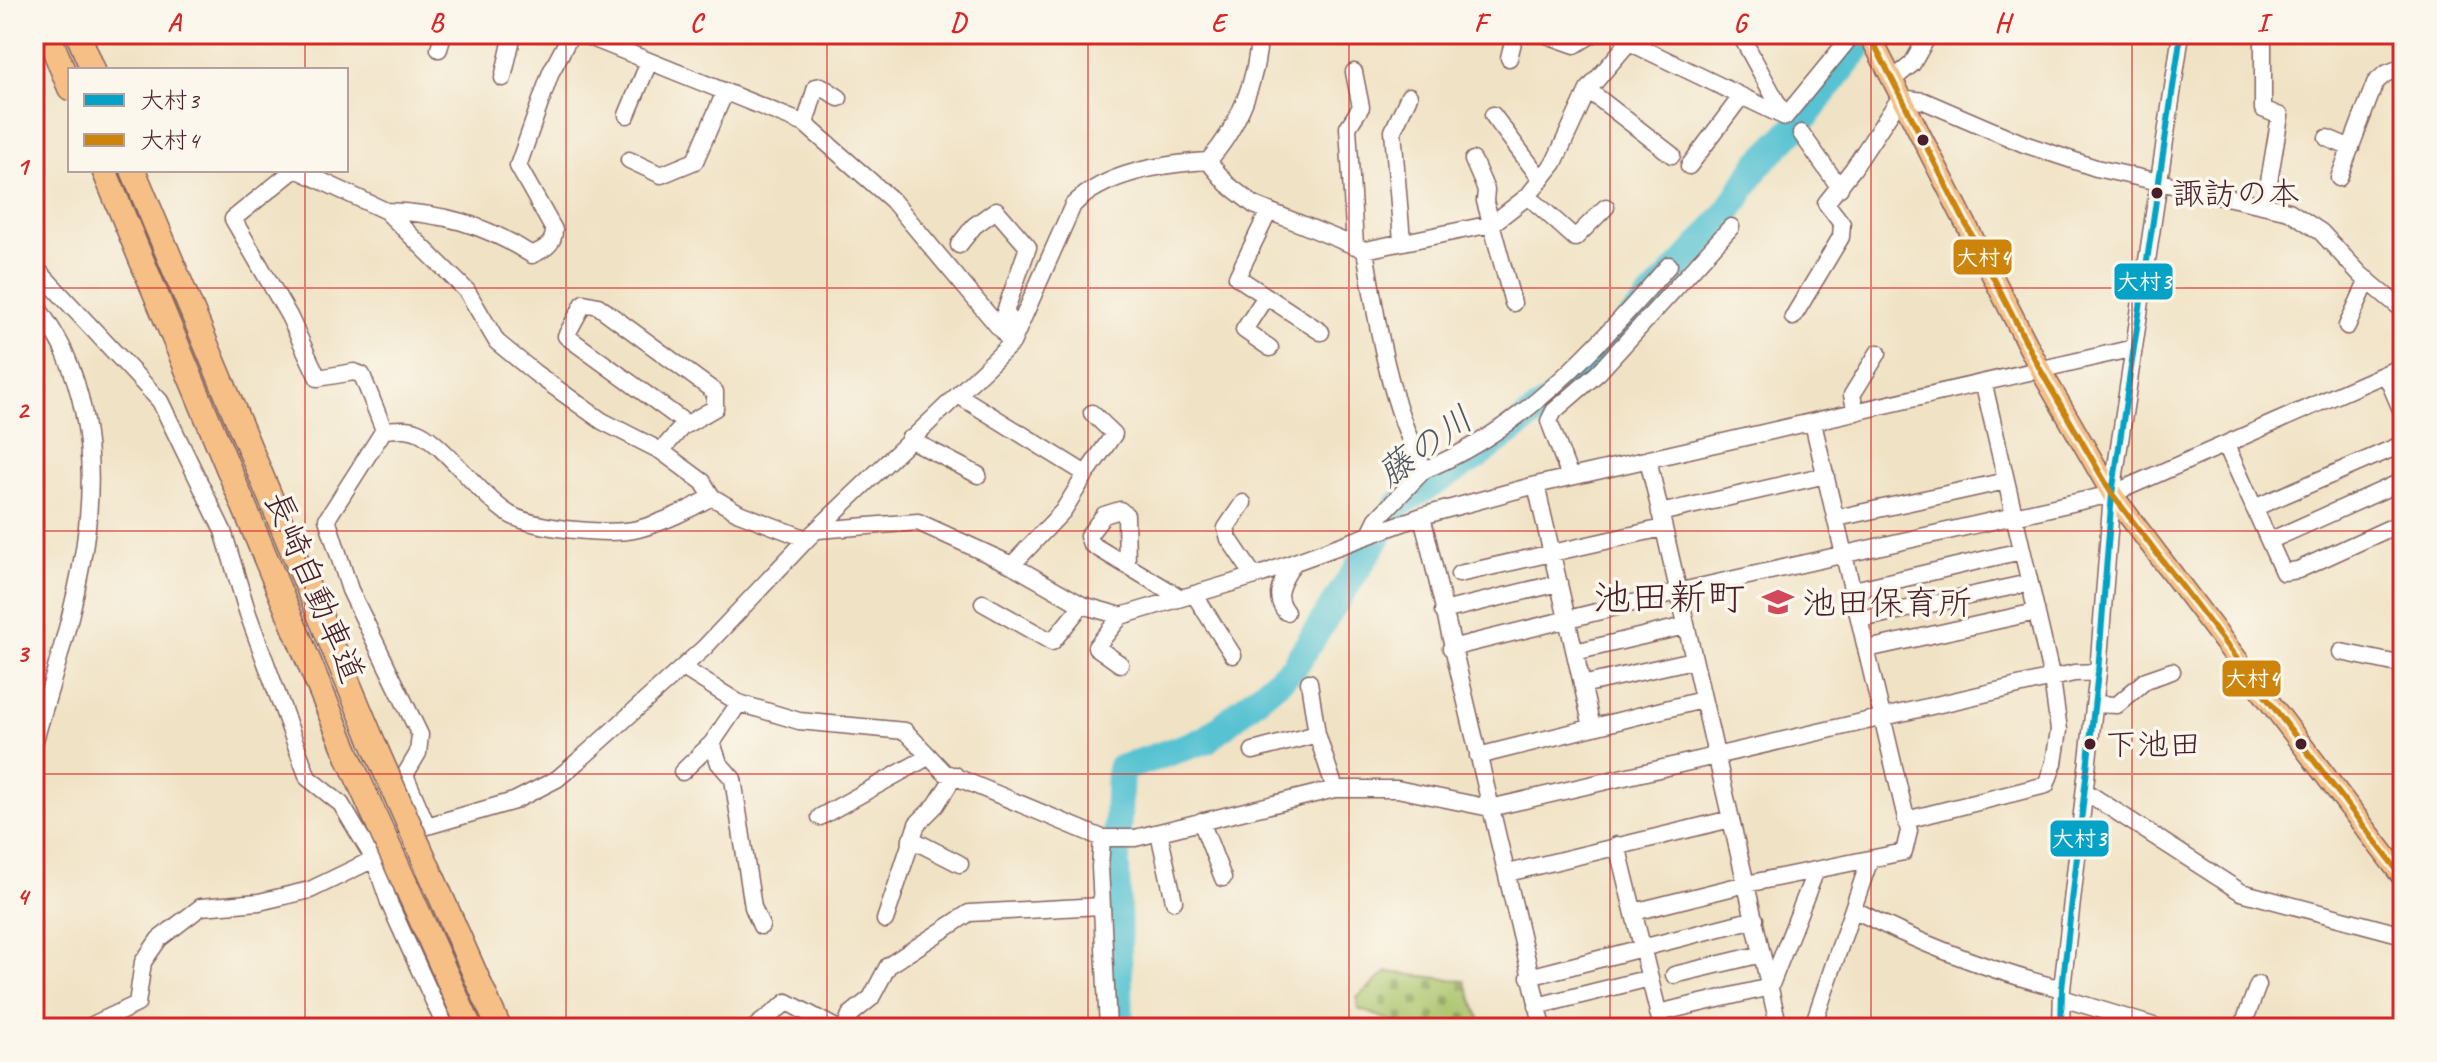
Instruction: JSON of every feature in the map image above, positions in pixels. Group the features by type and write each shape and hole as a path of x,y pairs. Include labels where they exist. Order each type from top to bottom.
{"highway":[{"path":"48,34 68,83"},
{"path":"78,34 92,68"},
{"name":"長崎自動車道","path":"105,172 351,763 470,1028"},
{"name":"長崎自動車道","path":"134,172 377,752 499,1028"}],"main road":[{"path":"1869,34 2041,371 2130,523 2403,878"}],"street":[{"path":"503,78 513,34"},
{"path":"386,211 426,212 491,229 532,255 547,248 554,238 554,230 518,166 551,72 571,34"},
{"path":"582,34 805,124 892,200 1015,336"},
{"path":"86,1028 137,1004 143,962 159,939 201,907 259,902 310,890 374,859 427,826 514,801 557,779 683,668 813,534 1015,336 1073,205 1086,192 1164,164 1208,161 1232,131 1245,97 1259,34"},
{"path":"1509,58 1515,34"},
{"path":"1544,34 1575,45 1593,34"},
{"path":"1740,34 1785,117"},
{"path":"1785,117 1853,34"},
{"path":"1793,317 1841,237 1842,224 1826,203 1840,188 1892,82 1912,64 1929,34"},
{"path":"2061,1028 2062,993 2095,704 2112,494 2162,180 2181,34"},
{"path":"2263,34 2263,109 2280,116 2265,205"},
{"path":"1208,161 1227,184 1269,211 1360,248 1492,224 1528,196 1554,163 1588,90 1625,38 1740,98 1785,117"},
{"path":"627,115 649,62"},
{"path":"2339,178 2375,83 2385,74 2403,67"},
{"path":"1354,72 1361,107 1348,127 1360,248 1407,437 1424,470"},
{"path":"1892,82 1924,101 2024,144 2096,168 2162,180 2234,201 2265,205 2307,219 2403,310"},
{"path":"805,124 816,87 821,86 839,98"},
{"path":"1588,90 1672,155"},
{"path":"629,160 661,175 695,161 725,92"},
{"path":"1402,241 1393,131 1409,96"},
{"path":"1689,166 1740,98"},
{"path":"1493,115 1540,178"},
{"path":"1801,133 1840,188"},
{"path":"2327,138 2351,148"},
{"path":"1473,160 1486,190 1485,201 1513,303"},
{"path":"293,172 233,219 289,316 318,378 354,372 362,375 384,430"},
{"path":"300,172 386,211 467,291 497,342 602,421 661,451 703,482 712,497 739,513 813,534 918,522 1012,565 1082,605 1121,616 1254,576 1422,516 1536,485 1984,385 2134,348"},
{"path":"1528,196 1575,238 1606,207"},
{"path":"959,245 974,226 996,210 1028,247 1005,312 1015,336"},
{"path":"1269,211 1237,277 1321,332"},
{"path":"1570,477 1549,421 1554,411 1598,373 1731,227"},
{"path":"1370,533 1377,519 1424,470 1465,454 1551,389 1610,331 1669,265"},
{"path":"34,266 160,401 223,531 248,614 308,778 341,804 374,859 390,905 446,1028"},
{"path":"2347,326 2368,280"},
{"path":"1266,296 1244,330 1270,348"},
{"path":"34,301 65,353 86,422 92,489 83,561 34,744"},
{"path":"661,451 687,424 715,408 715,392 598,306 584,303 566,336 687,424"},
{"path":"1856,412 1852,395 1878,353"},
{"path":"1451,648 1677,592 2112,494 2403,366"},
{"path":"2386,374 2403,414"},
{"path":"1906,820 2046,785 2054,763 2059,730 2052,679 1984,385"},
{"path":"958,395 1086,474"},
{"path":"1012,565 1063,511 1114,434 1092,413"},
{"path":"1634,912 1746,884 1904,852 1909,831 1813,423"},
{"path":"384,430 405,429 421,433 492,502 509,515 530,523 635,530 673,517 712,497"},
{"path":"384,430 327,519 350,590 420,735 418,753 405,775 427,826"},
{"path":"909,439 978,475"},
{"path":"2254,508 2403,444"},
{"path":"2226,445 2283,572 2298,570 2403,522"},
{"path":"1648,459 1779,1028"},
{"path":"1459,574 1552,552 1826,475"},
{"path":"1837,518 2006,481"},
{"path":"2269,541 2403,481"},
{"path":"1536,485 1592,727"},
{"path":"1243,503 1226,528 1229,539 1254,576"},
{"path":"1422,516 1543,1028"},
{"path":"1854,590 2021,551"},
{"path":"1286,612 1278,602 1278,591 1294,562"},
{"path":"1127,565 1188,596 1233,655"},
{"path":"1443,611 1559,583"},
{"path":"1861,619 2029,583"},
{"path":"983,603 1052,642 1082,605"},
{"path":"1867,649 2036,612"},
{"path":"1120,664 1096,647 1121,616"},
{"path":"1575,652 1685,626"},
{"path":"2341,652 2403,665"},
{"path":"1582,685 1693,660"},
{"path":"683,668 739,703 799,721 905,731 944,772 1104,838 1135,838 1159,833 1335,789 1397,789 1490,808 1714,754 1883,719 2052,679 2098,672"},
{"path":"2095,704 2117,705 2146,680 2172,671"},
{"path":"1309,682 1317,734 1335,789"},
{"path":"1478,756 1702,700"},
{"path":"682,772 712,743 739,703"},
{"path":"1253,751 1317,734"},
{"path":"712,743 719,763 733,779 753,907 761,926"},
{"path":"820,817 928,757"},
{"path":"885,920 917,824 936,805 955,775"},
{"path":"2086,792 2241,892 2403,935"},
{"path":"1508,873 1731,819"},
{"path":"1201,821 1223,878"},
{"path":"1159,833 1174,901"},
{"path":"1104,838 1101,906 1104,1027"},
{"path":"911,839 960,864"},
{"path":"1617,845 1660,1021 1770,987"},
{"path":"1812,1028 1870,859"},
{"path":"1770,987 1816,870"},
{"path":"845,1028 850,1015 871,998 888,966 969,913 980,910 1101,906"},
{"path":"1855,910 1922,945 2160,1028"},
{"path":"1529,977 1755,919"},
{"path":"1674,975 1762,954"},
{"path":"1537,1006 1650,978"},
{"path":"2242,1028 2258,985"},
{"path":"754,1028 787,1002 836,1028"}],"green space":[{"path":"1387,972 1465,981 1483,1028 1402,1028 1400,1024 1358,1009 1357,998"}],"waterway":[{"name":"藤の川","path":"1120,1028 1116,863 1120,769 1206,740 1293,668 1399,504 1477,456 1566,390 1728,212 1757,166 1801,122 1869,34"}],"transit line":[{"name":"大村4","path":"1869,34 2041,371 2112,494 2403,878"},
{"name":"大村3","path":"2061,1028 2062,989 2098,672 2112,494 2181,34"}],"place":[{"name":"諏訪の本","path":"2157,193"},
{"name":"池田保育所","path":"1778,602"},
{"name":"下池田","path":"2090,744"}],"district":[{"name":"池田新町","path":"1669,597"}]}
